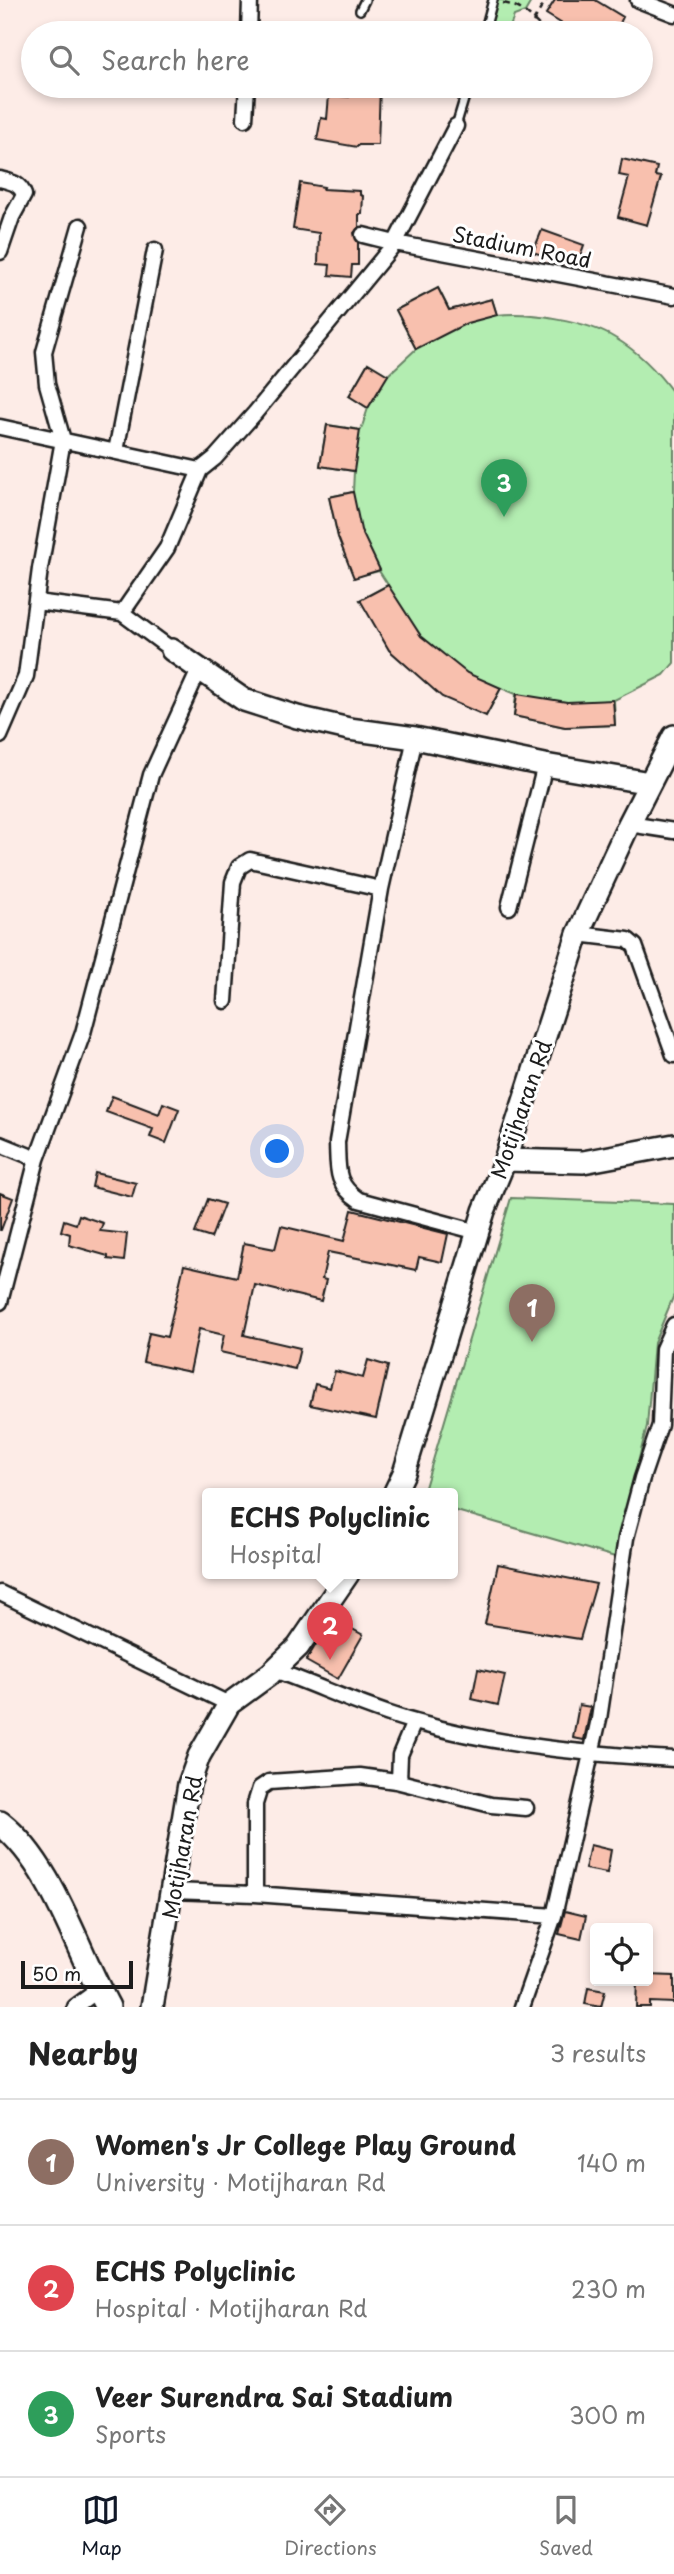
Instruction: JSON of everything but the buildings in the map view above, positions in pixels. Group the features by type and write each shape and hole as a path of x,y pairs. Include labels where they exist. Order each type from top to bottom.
{"main road":[{"path":"172,650 244,700 297,717 349,729 415,737 545,765 650,783"},
{"name":"Motijharan Rd","path":"397,1488 404,1473 484,1210 505,1160 578,934 674,736"},
{"path":"505,1160 583,1162 674,1145"},
{"name":"Motijharan Rd","path":"152,2007 189,1784 199,1756 229,1704 274,1670 298,1647 345,1579"},
{"path":"0,1823 30,1855 48,1882 103,1998"}],"street":[{"path":"249,21 250,0"},
{"path":"638,0 674,14"},
{"path":"246,119 247,98"},
{"path":"122,613 167,548 200,470 215,458 255,413 396,243 456,126"},
{"path":"0,179 14,182 24,195 12,217 0,252"},
{"path":"0,736 26,676 40,569 63,440 47,384 44,352 80,226"},
{"name":"Stadium Road","path":"363,235 674,296"},
{"path":"116,452 155,250"},
{"path":"0,427 200,470"},
{"path":"36,602 122,613 172,650"},
{"path":"0,1302 37,1159 83,1033 151,775 199,670"},
{"path":"415,737 381,889 337,1142 338,1170 345,1190 359,1199 478,1232"},
{"path":"509,907 545,765"},
{"path":"629,824 674,831"},
{"path":"225,1001 233,882 239,867 250,860 381,889"},
{"path":"578,934 628,940 635,946 674,1055"},
{"path":"0,1144 37,1159"},
{"path":"522,2007 554,1916 599,1719 626,1538 660,1425 668,1369 663,1349 674,1325"},
{"path":"0,1593 229,1704"},
{"path":"274,1670 414,1722 513,1745 591,1754 674,1759"},
{"path":"399,1781 400,1755 414,1722"},
{"path":"256,1894 255,1804 260,1788 270,1782 360,1776 399,1781 460,1798 526,1808"},
{"path":"172,1891 256,1894 554,1916"},
{"path":"75,2007 103,1998"}],"lane":[{"path":"360,10 365,0"},
{"path":"487,21 493,0"},
{"path":"456,126 464,98"}],"path":[{"path":"493,0 520,6 532,21"},
{"path":"534,21 546,0"}],"green space":[{"path":"493,0 532,0 525,12 514,16 512,21 487,21"},
{"path":"438,288 458,327 470,322 466,306 492,299 497,315 558,319 603,332 640,356 674,394 674,663 664,675 614,700 615,725 565,727 514,716 516,694 501,688 486,716 360,600 388,585 379,571 354,577 338,537 329,497 353,492 354,471 320,466 327,425 361,430 368,408 349,396 368,363 388,375 416,349 396,310"},
{"path":"511,1198 674,1204 674,1295 654,1343 647,1426 615,1557 458,1511 458,1488 425,1488"}],"place":[{"name":"Veer Surendra Sai Stadium","path":"504,517"},
{"name":"Women's Jr College Play Ground","path":"532,1342"},
{"name":"ECHS Polyclinic","path":"330,1660"}]}
